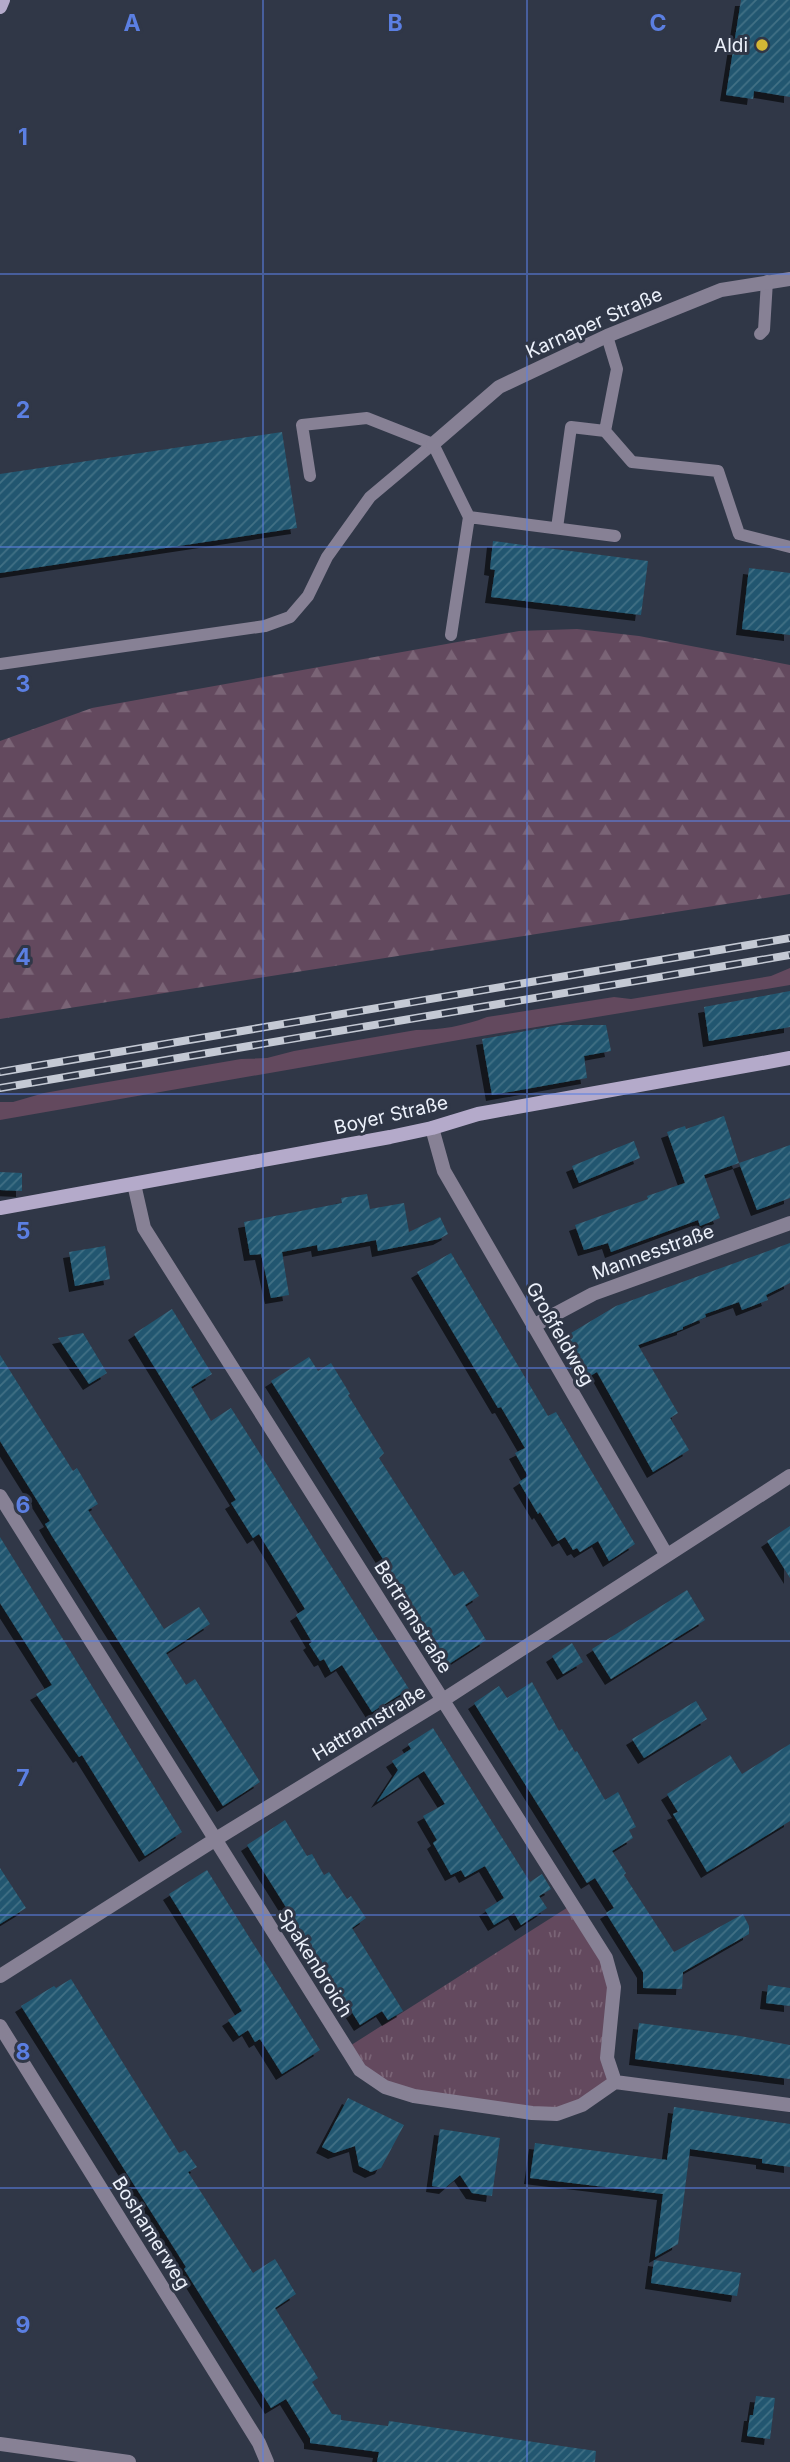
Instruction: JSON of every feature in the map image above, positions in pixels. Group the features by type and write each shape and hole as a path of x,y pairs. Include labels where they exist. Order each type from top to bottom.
{"street":[{"path":"0,7 3,0"},
{"name":"Karnaper Straße","path":"433,444 499,387 607,336 721,290 790,279"},
{"name":"Boyer Straße","path":"0,1208 432,1128 478,1114 790,1058"},
{"name":"Großfeldweg","path":"432,1128 444,1171 666,1555"},
{"name":"Bertramstraße","path":"134,1184 144,1228 606,1958 614,1987 607,2058 615,2082"},
{"name":"Mannesstraße","path":"533,1326 593,1294 790,1223"},
{"name":"Hattramstraße","path":"0,1976 443,1700 790,1476"},
{"name":"Spakenbroich","path":"0,1496 360,2070 385,2087 414,2096 531,2113 557,2114 582,2105 615,2082"},
{"name":"Boshamerweg","path":"0,2026 259,2443 267,2462"},
{"path":"615,2082 790,2105"},
{"path":"0,2444 129,2462"}],"lane":[{"path":"760,334 764,330 767,281"},
{"path":"605,431 617,369 607,336"},
{"path":"310,476 302,425 367,418 433,444 469,517 451,635"},
{"path":"557,528 571,427 605,431 632,462 718,471 739,534 790,547"},
{"path":"0,664 265,626 290,617 308,596 327,557 370,497 433,444"},
{"path":"469,517 615,536"}],"green space":[{"path":"577,629 639,636 790,665 790,894 0,1019 0,741 92,708 519,631"},
{"path":"790,968 790,985 0,1120 0,1102 13,1102 44,1093 241,1059 267,1058 416,1030 452,1027 487,1017 614,997 631,999 771,976"},
{"path":"573,1904 614,1987 608,2058 615,2082 557,2114 385,2087 345,2049"}],"building":[{"name":"Aldi","path":"741,0 790,0 790,97 754,91 753,99 726,95"},
{"path":"282,432 297,528 0,573 0,474"},
{"path":"493,541 648,561 641,615 491,597 495,570 490,569"},
{"path":"749,568 790,573 790,635 742,629"},
{"path":"790,991 790,1027 709,1041 704,1007"},
{"path":"559,1025 606,1025 611,1051 584,1056 587,1078 492,1095 482,1039"},
{"path":"724,1116 739,1163 704,1175 720,1218 700,1226 698,1220 611,1252 608,1243 584,1250 575,1225 685,1183 667,1132 685,1126 686,1129"},
{"path":"634,1141 640,1158 579,1183 572,1166"},
{"path":"790,1145 790,1198 757,1210 739,1163"},
{"path":"0,1172 22,1173 22,1191 0,1190"},
{"path":"367,1194 370,1209 404,1203 409,1232 440,1217 448,1234 439,1239 378,1251 376,1240 318,1251 317,1245 282,1252 289,1295 271,1298 261,1254 250,1255 244,1222 342,1203 341,1198"},
{"path":"790,1243 790,1283 766,1295 768,1300 742,1310 739,1302 705,1314 706,1317 683,1329 638,1345 678,1413 670,1418 689,1450 653,1472 597,1372 590,1376 566,1336 616,1306"},
{"path":"105,1246 110,1279 75,1286 69,1252"},
{"path":"451,1253 548,1416 556,1412 635,1544 609,1561 598,1541 580,1552 577,1548 573,1550 565,1537 558,1541 519,1482 528,1476 515,1453 525,1448 417,1272"},
{"path":"172,1309 212,1374 191,1387 211,1421 231,1408 409,1689 372,1712 342,1665 331,1672 324,1659 320,1661 309,1644 312,1642 296,1615 305,1609 259,1534 253,1538 231,1503 236,1500 134,1334"},
{"path":"83,1333 107,1373 89,1384 58,1338"},
{"path":"0,1355 73,1471 77,1468 98,1504 88,1510 164,1629 199,1607 210,1624 166,1653 186,1685 195,1679 260,1782 223,1806 52,1536 45,1524 50,1521 0,1441"},
{"path":"309,1357 318,1371 331,1363 384,1453 379,1458 454,1576 463,1571 479,1596 465,1605 486,1640 449,1664 271,1381"},
{"path":"790,1526 790,1578 767,1541"},
{"path":"0,1537 182,1832 145,1856 82,1755 79,1757 36,1694 52,1685 0,1603"},
{"path":"687,1590 705,1620 611,1679 592,1649"},
{"path":"572,1643 583,1662 563,1674 552,1656"},
{"path":"532,1682 559,1731 562,1729 575,1752 577,1751 605,1800 618,1792 636,1827 629,1830 633,1838 612,1851 626,1873 624,1875 674,1952 743,1914 749,1926 749,1934 683,1972 682,1989 643,1988 643,1972 606,1913 614,1908 595,1878 587,1883 474,1703 499,1686 507,1698"},
{"path":"696,1701 707,1719 644,1758 632,1739"},
{"path":"433,1728 530,1882 542,1874 551,1889 539,1896 547,1908 521,1925 514,1913 494,1925 485,1910 504,1898 485,1866 465,1877 461,1870 451,1875 433,1843 437,1840 423,1816 445,1804 424,1771 377,1802 398,1770 392,1761 411,1749 408,1744"},
{"path":"790,1744 790,1821 707,1872 673,1814 678,1812 667,1794 730,1755 742,1774"},
{"path":"285,1820 307,1856 312,1854 324,1875 329,1872 347,1899 351,1896 366,1918 352,1928 403,2011 388,2020 382,2011 360,2025 247,1845"},
{"path":"0,1868 26,1908 0,1924"},
{"path":"207,1870 320,2050 282,2074 260,2039 255,2042 248,2030 239,2036 228,2020 242,2011 169,1894"},
{"path":"71,1979 179,2153 185,2150 197,2167 188,2172 253,2273 275,2259 296,2294 275,2308 318,2378 312,2382 332,2414 341,2415 341,2420 388,2426 389,2421 596,2451 595,2462 377,2462 379,2452 310,2443 310,2438 286,2399 271,2408 184,2269 186,2267 21,2006"},
{"path":"768,1985 790,1988 790,2006 766,2003"},
{"path":"639,2023 790,2045 790,2079 635,2059"},
{"path":"348,2098 404,2125 381,2168 371,2172 359,2166 355,2146 334,2153 322,2147"},
{"path":"674,2107 790,2124 790,2167 762,2163 762,2159 690,2149 678,2244 655,2257 663,2194 530,2178 535,2143 667,2160"},
{"path":"440,2129 500,2138 492,2196 472,2193 460,2175 445,2188 432,2186"},
{"path":"654,2260 741,2273 737,2296 651,2283"},
{"path":"756,2396 775,2398 770,2439 747,2436"}],"railway":[{"path":"0,1072 790,938"},
{"path":"0,1088 790,955"}],"place":[{"name":"Aldi","path":"762,45"}]}
